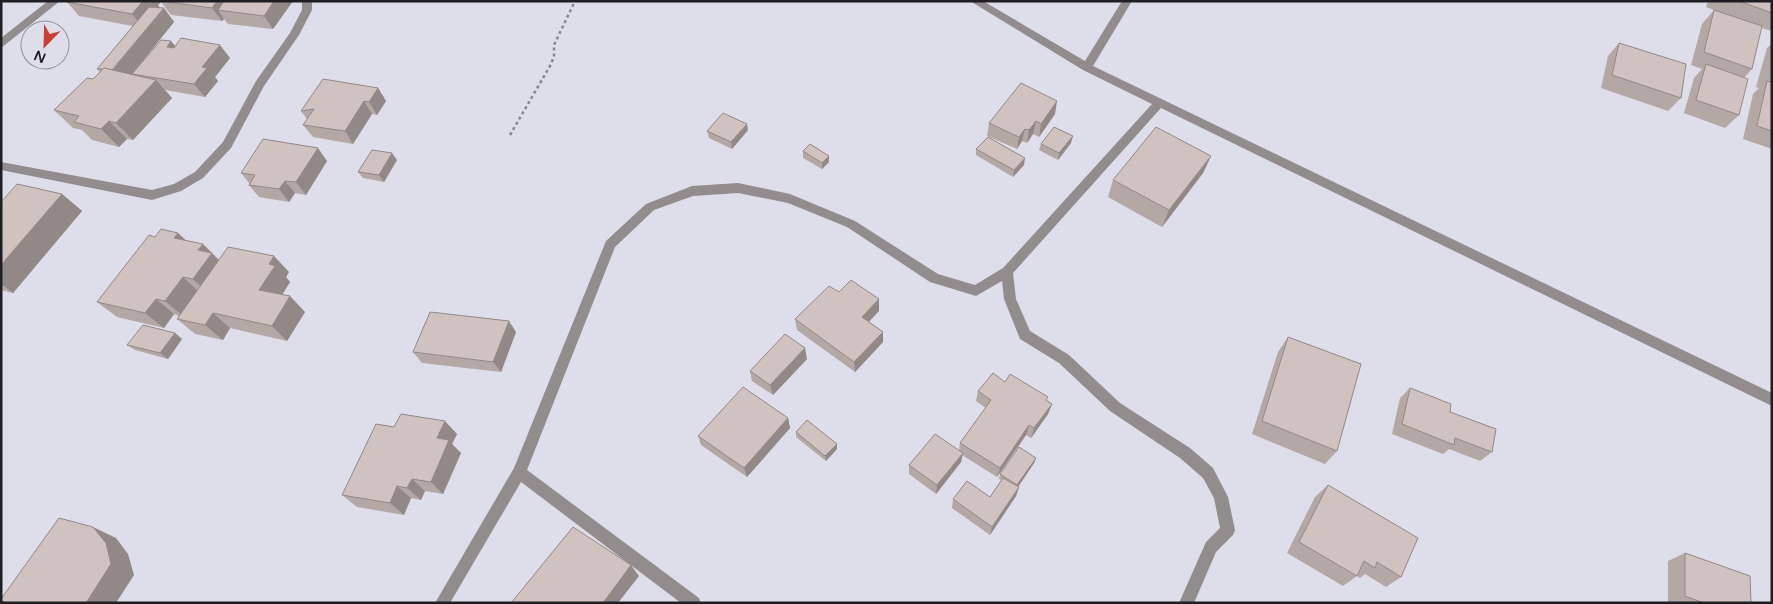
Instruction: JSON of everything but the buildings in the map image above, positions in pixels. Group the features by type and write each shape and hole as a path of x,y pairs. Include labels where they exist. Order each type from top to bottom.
{"street":[{"path":"1,44 55,1"},
{"path":"1,166 152,195 176,188 199,175 227,144 260,84 294,35 307,10 307,1"},
{"path":"974,1 1087,67 1159,104 1772,400"},
{"path":"1087,67 1126,1"},
{"path":"442,603 519,472 610,244 650,207 692,191 738,188 790,199 851,224 934,278 976,291 1007,272 1159,104"},
{"path":"1007,272 1010,299 1025,335 1064,359 1115,407 1185,453 1208,473 1221,497 1228,530 1210,547 1186,603"},
{"path":"519,472 694,603"}],"path":[{"path":"510,135 550,66 554,57 554,45 574,1"}]}
